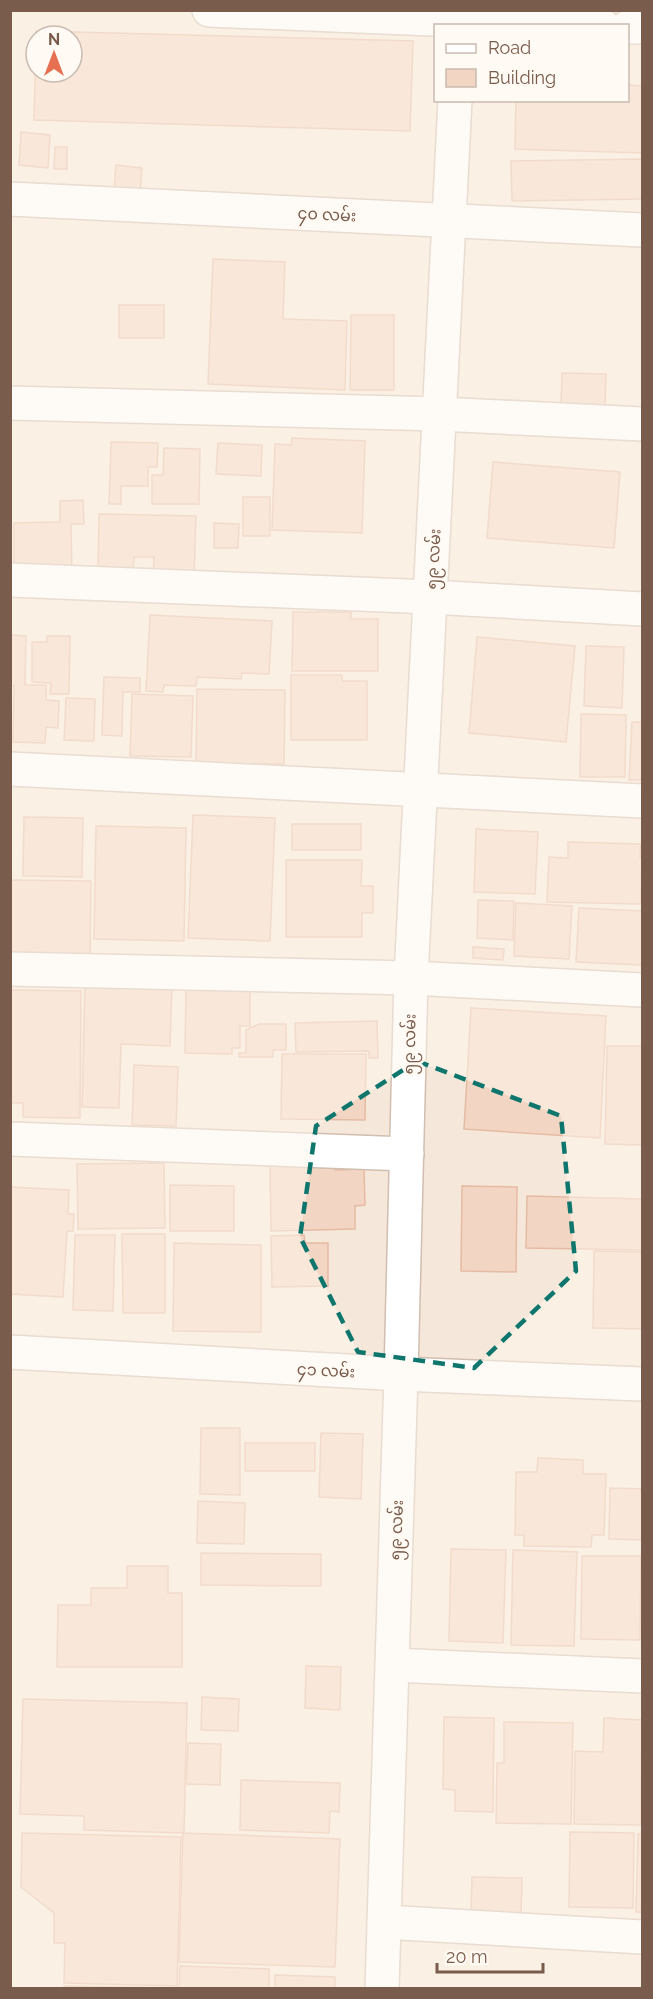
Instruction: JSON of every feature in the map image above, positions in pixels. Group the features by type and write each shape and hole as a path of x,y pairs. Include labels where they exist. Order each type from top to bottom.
{"street":[{"path":"209,10 567,24"},
{"name":"၅၉ လမ်း","path":"382,1989 411,978 455,102"},
{"name":"၄၀ လမ်း","path":"10,199 642,230"},
{"path":"10,403 440,414 642,424"},
{"path":"10,580 431,597 642,609"},
{"path":"10,769 642,801"},
{"path":"10,969 411,978 642,990"},
{"path":"10,1139 407,1154"},
{"name":"၄၁ လမ်း","path":"10,1352 401,1374 642,1384"},
{"path":"392,1665 642,1676"},
{"path":"384,1922 642,1937"}],"highlighted area":[{"path":"417,1061 561,1116 576,1271 474,1368 358,1352 300,1237 316,1126"}],"shaded area":[{"path":"11,11 642,11 642,1988 11,1988"}],"building":[{"path":"84,32 413,41 410,131 34,120 35,84 84,84"},
{"path":"629,85 642,86 642,153 515,149 516,102 629,102"},
{"path":"21,132 50,135 48,168 19,165"},
{"path":"55,147 67,147 67,169 54,169"},
{"path":"642,159 642,199 512,201 511,161"},
{"path":"116,165 142,168 140,192 114,190"},
{"path":"213,259 285,262 283,319 347,321 345,390 208,384"},
{"path":"119,305 164,305 164,338 119,338"},
{"path":"351,315 394,315 394,390 350,390"},
{"path":"562,373 606,374 605,406 561,405"},
{"path":"292,438 365,441 362,533 272,530 275,444 291,445"},
{"path":"111,442 158,443 157,467 148,467 148,486 121,486 121,504 109,504"},
{"path":"218,443 262,445 261,476 216,474"},
{"path":"164,448 200,449 199,504 152,504 152,475 163,475"},
{"path":"493,462 620,472 614,548 487,538"},
{"path":"243,497 270,497 270,536 243,536"},
{"path":"83,500 84,524 71,524 72,578 14,578 14,523 60,522 60,501"},
{"path":"99,514 196,516 194,579 153,578 154,557 134,557 133,572 98,571"},
{"path":"214,523 239,524 238,548 214,548"},
{"path":"293,612 351,612 351,619 378,619 378,671 292,671"},
{"path":"150,615 272,621 269,674 242,673 241,679 197,677 196,686 164,685 163,692 146,691"},
{"path":"10,635 26,636 25,685 46,685 46,700 59,701 58,728 46,727 45,743 13,742 14,686 10,686"},
{"path":"47,636 70,636 69,694 50,694 51,683 32,682 32,642 47,642"},
{"path":"477,637 575,646 566,742 469,733"},
{"path":"586,646 624,647 622,708 584,706"},
{"path":"291,675 342,675 342,681 367,681 367,740 291,740"},
{"path":"104,677 140,678 140,692 123,692 122,736 102,735"},
{"path":"197,689 285,690 284,764 196,764"},
{"path":"132,694 193,696 191,757 130,756"},
{"path":"66,698 95,699 94,741 64,740"},
{"path":"581,714 626,715 625,777 580,777"},
{"path":"632,722 642,722 642,780 629,780"},
{"path":"193,815 275,818 270,941 188,938"},
{"path":"24,817 83,818 82,877 23,876"},
{"path":"292,824 361,824 361,850 292,850"},
{"path":"96,826 186,828 184,941 94,939"},
{"path":"476,829 538,832 535,894 474,892"},
{"path":"568,842 641,844 641,904 547,902 549,857 568,858"},
{"path":"286,860 362,860 361,886 373,886 373,913 362,913 362,937 286,937"},
{"path":"10,880 91,881 90,964 10,963"},
{"path":"478,900 514,901 513,940 477,938"},
{"path":"516,903 572,906 569,959 514,956"},
{"path":"579,908 642,911 642,965 576,962"},
{"path":"473,947 504,949 503,960 473,958"},
{"path":"85,983 172,985 170,1046 121,1044 119,1108 82,1107"},
{"path":"186,989 250,990 250,1026 240,1026 240,1048 232,1048 232,1054 185,1053"},
{"path":"11,990 81,991 80,1118 23,1117 23,1103 10,1103"},
{"path":"471,1008 606,1016 600,1138 464,1129"},
{"path":"377,1021 378,1058 369,1058 369,1051 296,1052 295,1023"},
{"path":"259,1024 286,1024 286,1050 273,1050 273,1057 239,1057 239,1053 246,1053 246,1030"},
{"path":"607,1046 642,1046 642,1145 605,1144"},
{"path":"282,1054 366,1054 365,1120 281,1119"},
{"path":"134,1065 178,1067 176,1126 132,1125"},
{"path":"327,1161 336,1170 364,1169 365,1205 355,1206 355,1229 271,1231 270,1162"},
{"path":"164,1163 165,1228 78,1229 77,1164"},
{"path":"170,1185 234,1186 234,1231 170,1231"},
{"path":"462,1186 517,1187 516,1272 461,1271"},
{"path":"10,1187 69,1190 68,1214 74,1214 73,1231 67,1231 63,1297 10,1294"},
{"path":"527,1196 642,1199 642,1250 526,1248"},
{"path":"122,1234 165,1234 165,1313 123,1313"},
{"path":"75,1235 115,1235 113,1311 73,1310"},
{"path":"304,1235 305,1243 328,1243 328,1286 272,1287 271,1236"},
{"path":"174,1243 261,1245 261,1332 173,1331"},
{"path":"594,1251 642,1252 642,1329 593,1328"},
{"path":"201,1428 240,1428 240,1495 200,1494"},
{"path":"321,1433 363,1434 361,1499 319,1497"},
{"path":"245,1443 315,1443 315,1471 245,1471"},
{"path":"538,1458 583,1460 583,1474 606,1474 604,1535 592,1535 591,1547 524,1546 524,1535 515,1535 516,1472 537,1472"},
{"path":"610,1488 642,1489 642,1540 609,1539"},
{"path":"198,1501 245,1503 244,1544 197,1543"},
{"path":"451,1549 506,1550 503,1643 449,1641"},
{"path":"513,1550 577,1552 574,1646 511,1645"},
{"path":"201,1553 321,1554 321,1586 201,1585"},
{"path":"582,1556 641,1556 640,1640 581,1639"},
{"path":"127,1566 168,1566 168,1593 182,1593 182,1667 57,1667 58,1605 91,1605 91,1588 127,1588"},
{"path":"306,1666 341,1667 340,1710 305,1708"},
{"path":"202,1697 239,1699 238,1731 201,1730"},
{"path":"23,1699 187,1703 184,1833 84,1830 84,1816 20,1814"},
{"path":"444,1717 494,1718 493,1812 455,1811 455,1790 443,1789"},
{"path":"604,1718 642,1720 641,1825 574,1824 575,1751 603,1752"},
{"path":"504,1722 573,1723 571,1824 496,1823 497,1763 504,1763"},
{"path":"188,1743 221,1744 220,1785 186,1784"},
{"path":"241,1780 340,1783 339,1812 330,1811 329,1833 240,1830"},
{"path":"570,1832 634,1833 633,1908 569,1907"},
{"path":"22,1833 181,1837 177,1986 64,1983 65,1943 54,1943 54,1913 21,1887"},
{"path":"183,1833 340,1839 335,1967 179,1962"},
{"path":"638,1834 642,1834 642,1912 636,1912"},
{"path":"472,1877 522,1878 521,1915 471,1914"},
{"path":"180,1966 269,1969 269,1988 179,1988"},
{"path":"275,1975 335,1977 335,1988 275,1988"},
{"path":"64,1986 171,1988 64,1988"}]}
